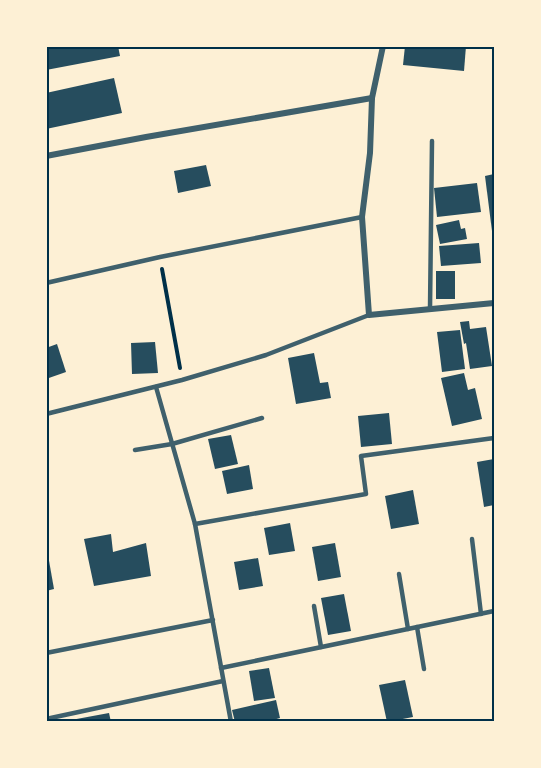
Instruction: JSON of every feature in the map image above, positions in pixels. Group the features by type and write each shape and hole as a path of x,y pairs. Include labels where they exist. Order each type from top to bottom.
{"street":[{"path":"383,46 372,98 370,153 362,217 369,315 495,303"},
{"path":"46,156 372,98"}],"lane":[{"path":"430,309 432,141"},
{"path":"46,283 160,257 362,217"},
{"path":"46,414 183,380 266,355 369,315"},
{"path":"156,387 195,524 231,722"},
{"path":"135,450 172,444 262,418"},
{"path":"195,524 366,494 361,456 495,438"},
{"path":"472,539 481,614"},
{"path":"399,574 408,629"},
{"path":"314,606 321,647"},
{"path":"221,668 495,611"},
{"path":"46,653 213,620"},
{"path":"417,627 424,669"},
{"path":"46,719 223,681"}],"path":[{"path":"160,257 183,380"}],"building":[{"path":"46,46 118,46 120,56 46,70"},
{"path":"405,46 466,46 464,71 403,65"},
{"path":"114,78 122,113 46,129 46,93"},
{"path":"206,165 211,186 178,193 174,171"},
{"path":"494,174 494,239 493,239 485,176"},
{"path":"477,183 481,212 437,217 434,188"},
{"path":"459,220 461,229 465,228 467,239 440,244 436,225"},
{"path":"479,243 481,263 441,266 439,246"},
{"path":"436,271 455,271 455,299 436,299"},
{"path":"469,321 470,329 486,327 492,366 470,369 460,322"},
{"path":"460,330 465,369 442,372 437,332"},
{"path":"155,342 158,373 132,374 131,343"},
{"path":"57,344 66,372 46,379 46,348"},
{"path":"314,353 320,383 328,382 331,398 296,404 288,358"},
{"path":"464,373 468,390 475,388 482,419 452,426 441,378"},
{"path":"389,413 392,444 361,447 358,416"},
{"path":"231,435 238,464 215,469 208,439"},
{"path":"494,459 494,505 484,507 477,462"},
{"path":"249,465 253,489 227,494 222,471"},
{"path":"413,490 419,524 391,529 385,496"},
{"path":"290,523 295,551 269,555 264,528"},
{"path":"111,534 113,552 146,543 151,576 94,586 84,539"},
{"path":"335,543 341,577 318,581 312,547"},
{"path":"48,555 54,589 46,591 46,556"},
{"path":"258,558 263,586 239,590 234,562"},
{"path":"344,594 351,631 328,635 321,598"},
{"path":"269,668 275,698 254,701 249,671"},
{"path":"405,680 413,717 387,722 379,685"},
{"path":"276,700 280,718 266,722 235,722 232,710"},
{"path":"109,713 111,722 72,722 71,720"}]}
